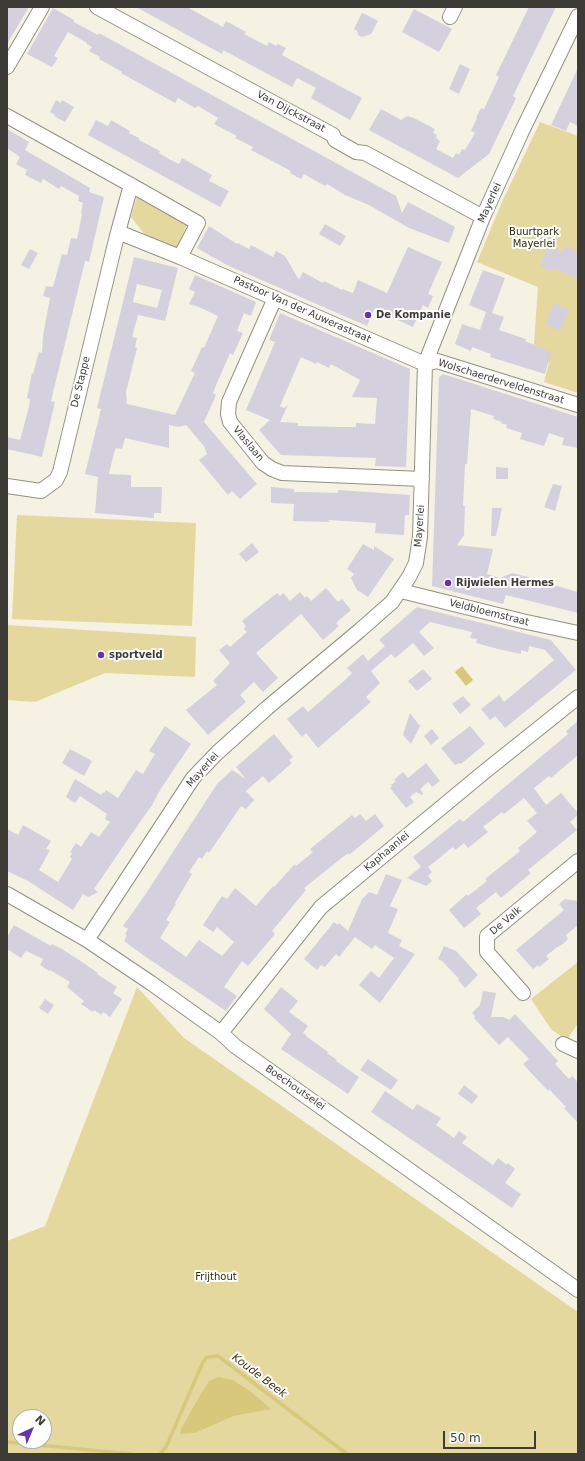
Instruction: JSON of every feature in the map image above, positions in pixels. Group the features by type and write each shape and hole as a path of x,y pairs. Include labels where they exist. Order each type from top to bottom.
{"street":[{"path":"7,67 42,7"},
{"name":"Van Dijckstraat","path":"97,7 333,135 335,140 356,152 365,153 483,217"},
{"name":"Mayerlei","path":"87,940 193,778 217,753 267,708 392,602 401,590 416,563 420,538 425,364 483,217 522,131 578,16"},
{"path":"7,116 198,223 180,257"},
{"path":"118,232 131,185"},
{"name":"Pastoor Van der Auwerastraat","path":"118,232 180,257 425,364"},
{"name":"De Stappe","path":"7,486 41,491 56,480 60,472 118,232"},
{"name":"Vlaslaan","path":"275,298 229,402 228,414 230,422 264,463 272,469 282,472 422,479"},
{"name":"Wolschaerderveldenstraat","path":"425,364 437,361 578,405"},
{"name":"Veldbloemstraat","path":"401,590 522,621 578,633"},
{"name":"Kaphaanlei","path":"221,1032 321,907 483,773 578,698"},
{"name":"De Valk","path":"523,993 487,952 487,936 578,861"},
{"name":"Boechoutselei","path":"7,894 87,940 221,1032 235,1046 578,1290"},
{"path":"563,1044 578,1051"}],"green space":[{"name":"Buurtpark Mayerlei","path":"540,122 578,136 578,393 544,382 549,363 533,357 538,287 477,262 502,202"},
{"path":"138,193 188,221 177,250 146,236 131,217"},
{"path":"17,515 196,523 192,626 12,619"},
{"name":"sportveld","path":"7,625 196,637 195,677 105,673 35,702 7,700"},
{"path":"578,962 578,1023 567,1040 551,1029 531,999"},
{"name":"Frijthout","path":"137,987 184,1038 578,1312 578,1454 7,1454 7,1241 45,1226"}],"shaded area":[{"path":"462,666 473,680 466,686 455,672"},
{"path":"218,1377 233,1380 250,1391 271,1409 233,1416 195,1433 180,1434 181,1429 209,1381"}],"building":[{"path":"7,7 29,7 7,44"},
{"path":"136,7 187,7 223,27 226,21 246,32 244,34 267,46 269,42 276,46 278,44 286,48 282,55 362,98 350,120 311,98 316,88 297,78 292,87 223,50 222,54"},
{"path":"529,7 556,7 513,96 516,98 489,154 458,178 369,130 381,109 401,120 407,116 435,129 433,133 437,135 436,138 440,141 436,149 453,158 456,153 459,155 462,149 465,150 475,133 471,131 476,118 481,108 484,109 499,77 496,75"},
{"path":"53,8 74,20 74,22 98,35 99,33 396,196 402,213 408,202 455,227 449,243 409,228 369,205 345,195 327,184 325,186 304,174 301,179 290,173 291,171 251,150 253,147 235,138 237,136 214,124 218,118 198,106 195,108 178,98 175,103 121,73 122,72 99,59 100,57 89,51 92,47 87,43 68,32 54,56 58,58 52,67 27,54"},
{"path":"414,9 452,29 439,52 402,32"},
{"path":"362,13 378,21 371,34 362,37 358,35 357,31 354,29"},
{"path":"460,64 470,69 459,94 449,89"},
{"path":"578,68 578,126 570,122 566,131 551,125"},
{"path":"56,100 61,103 62,100 74,107 65,122 50,112"},
{"path":"96,120 108,126 111,120 130,131 129,133 139,138 139,140 160,151 159,153 169,159 179,164 182,158 212,175 209,181 229,191 220,207 88,135"},
{"path":"7,129 29,142 25,150 90,188 89,192 104,197 89,262 85,261 51,401 55,402 42,457 7,449 7,437 20,440 29,407 30,399 27,398 32,373 33,374 39,352 42,353 43,336 50,298 43,296 46,286 53,287 62,254 67,255 71,238 77,239 83,203 78,201 79,196 61,186 59,189 43,179 41,183 25,175 27,170 16,164 20,157 7,148"},
{"path":"325,224 346,236 340,246 319,234"},
{"path":"209,226 237,244 238,243 249,249 251,245 273,257 276,251 285,256 299,280 303,272 323,283 324,281 342,290 353,293 358,280 387,293 408,247 442,262 428,294 433,296 428,308 423,305 413,327 374,309 367,326 227,265 197,248"},
{"path":"565,246 578,252 578,279 553,268 551,271 540,266 547,248 553,251 554,248 563,252"},
{"path":"30,249 38,253 29,269 21,265"},
{"path":"134,257 178,268 165,321 138,315 132,337 137,338 135,347 137,348 126,392 127,404 175,415 195,373 191,371 202,347 204,348 218,316 189,304 195,292 189,289 195,275 256,302 251,316 244,313 237,331 243,333 233,355 230,353 213,393 216,395 204,422 257,484 240,499 232,491 228,495 199,460 207,454 204,446 186,425 178,427 169,425 169,448 125,438 122,449 116,448 109,474 131,475 131,487 162,487 161,513 154,513 154,518 95,513 98,477 85,474 101,409 97,408","holes":["137,284 162,290 157,308 133,302"]},
{"path":"483,270 505,278 492,313 504,317 499,330 526,339 525,341 551,352 545,374 490,357 491,354 472,347 471,351 455,344 462,324 480,330 486,312 469,305"},
{"path":"554,303 569,310 560,331 545,324"},
{"path":"280,313 410,369 406,467 375,466 376,458 281,455 259,430 270,420 246,410 275,342 269,340","holes":["301,357 316,364 317,362 329,368 331,364 360,380 352,397 377,398 375,424 356,423 356,427 339,427 298,426 298,423 280,422 288,405 284,408 280,406"]},
{"path":"443,374 578,417 578,448 562,445 564,438 549,433 544,446 520,439 522,433 506,428 507,425 493,419 494,416 471,409 467,464 465,464 463,506 465,506 464,535 457,545 493,549 487,574 500,578 512,573 529,577 527,582 546,587 547,583 578,592 578,613 506,595 503,604 432,586 439,377"},
{"path":"496,467 508,468 508,479 496,479"},
{"path":"553,484 562,486 555,511 544,507"},
{"path":"271,487 294,489 294,492 338,493 338,490 410,495 409,515 405,515 404,535 375,533 376,523 328,520 330,522 293,521 294,504 271,503"},
{"path":"492,508 502,508 496,536 491,536"},
{"path":"252,543 259,552 246,562 239,554"},
{"path":"363,544 374,550 374,546 394,559 368,597 357,590 351,578 354,574 347,569"},
{"path":"326,588 338,602 342,599 351,610 336,623 339,626 323,640 301,614 256,653 278,678 263,692 254,682 240,695 246,702 208,735 186,710 217,685 213,681 230,663 219,650 227,644 230,647 247,632 244,629 246,626 242,621 277,593 280,596 283,593 290,601 300,592 305,598 307,596 311,601"},
{"path":"417,607 551,640 576,670 505,728 495,716 490,720 481,709 499,695 504,702 554,660 545,650 529,646 528,652 521,650 521,654 498,649 476,643 477,639 470,638 472,632 430,622 419,632 434,648 424,656 413,643 395,658 391,654 371,671 380,683 366,697 371,702 318,748 306,733 302,737 287,719 303,706 308,712 352,673 347,668 363,654 368,661 385,646 379,640"},
{"path":"423,669 432,679 417,691 408,681"},
{"path":"463,696 471,705 460,714 452,704"},
{"path":"410,713 420,726 411,744 403,735"},
{"path":"578,721 578,755 551,778 549,776 534,788 546,805 561,793 578,813 578,815 570,822 577,830 528,870 531,873 501,898 496,892 476,908 481,914 464,928 449,910 467,894 468,896 487,881 485,879 520,851 518,848 537,832 527,821 537,813 524,798 504,814 502,812 483,827 488,832 468,848 464,843 455,850 453,847 428,867 432,872 428,876 432,881 426,886 407,878 421,867 413,857 460,819 463,822 568,734 566,731"},
{"path":"165,726 191,744 162,787 153,804 94,889 98,892 88,897 83,894 73,910 28,881 7,871 7,829 18,835 23,825 51,841 46,849 50,850 39,870 58,882 72,859 70,857 72,853 70,852 76,843 81,847 91,832 99,837 110,822 105,819 107,814 80,796 75,803 66,797 75,779 101,795 106,790 118,798 136,770 143,774 155,754 149,751"},
{"path":"470,726 485,744 461,764 455,765 441,748"},
{"path":"432,729 439,738 431,745 424,736"},
{"path":"274,734 293,757 289,760 292,763 269,783 263,776 246,791 254,800 246,809 241,806 209,853 207,851 202,859 199,857 189,872 192,874 166,920 170,922 160,938 186,957 199,940 222,956 234,942 217,927 213,932 203,925 222,896 227,899 235,888 256,906 295,864 296,866 313,852 310,849 352,815 355,818 360,814 366,821 375,814 384,826 349,855 348,853 304,888 306,890 272,931 275,934 248,966 242,961 224,987 237,996 226,1011 124,941 127,935 125,934 128,929 123,926 145,895 217,784 232,770 246,779 236,767"},
{"path":"70,749 92,761 84,776 62,763"},
{"path":"426,763 440,781 432,787 428,782 420,789 423,793 422,795 416,792 410,797 414,802 406,808 390,788 392,786 391,785 403,772 408,778"},
{"path":"386,874 402,880 390,906 398,909 388,933 402,940 399,946 415,954 380,1003 359,985 371,971 379,978 394,958 375,945 372,949 355,937 339,957 336,954 325,967 321,965 317,970 304,959 334,922 338,925 339,923 348,931 362,899 369,892 377,895"},
{"path":"565,899 578,901 578,925 566,935 568,939 563,944 546,956 549,959 539,967 538,965 533,969 516,950 564,910 559,904"},
{"path":"14,925 51,946 52,944 62,949 117,987 113,993 122,999 110,1017 103,1012 101,1015 94,1010 93,1012 81,1004 84,1001 67,987 70,982 40,965 43,959 26,951 21,958 7,949 7,937"},
{"path":"444,946 456,951 478,975 465,988 458,980 459,979 442,961 438,959"},
{"path":"281,987 298,1001 289,1012 308,1026 303,1033 328,1052 327,1053 337,1060 336,1061 359,1077 348,1094 281,1049 291,1034 264,1009"},
{"path":"483,991 496,993 491,1017 503,1017 509,1020 515,1014 558,1061 555,1064 569,1079 572,1076 578,1082 578,1123 564,1108 566,1107 549,1089 548,1091 523,1064 529,1059 508,1037 499,1045 474,1018 475,1016 472,1013 480,1005"},
{"path":"45,999 54,1005 48,1014 39,1008"},
{"path":"368,1059 398,1080 391,1090 360,1070"},
{"path":"464,1085 478,1096 472,1104 458,1094"},
{"path":"385,1091 413,1110 417,1104 441,1118 436,1125 454,1138 459,1131 467,1137 462,1143 493,1165 498,1158 507,1165 508,1163 515,1169 505,1183 521,1194 512,1208 371,1112"}],"waterway":[{"name":"Koude Beek","path":"160,1454 166,1447 203,1362 207,1357 218,1356 347,1454"},
{"name":"Koude Beek","path":"7,1442 132,1454"}],"place":[{"name":"De Kompanie","path":"368,315"},
{"name":"Rijwielen Hermes","path":"448,583"},
{"name":"sportveld","path":"101,655"}]}
